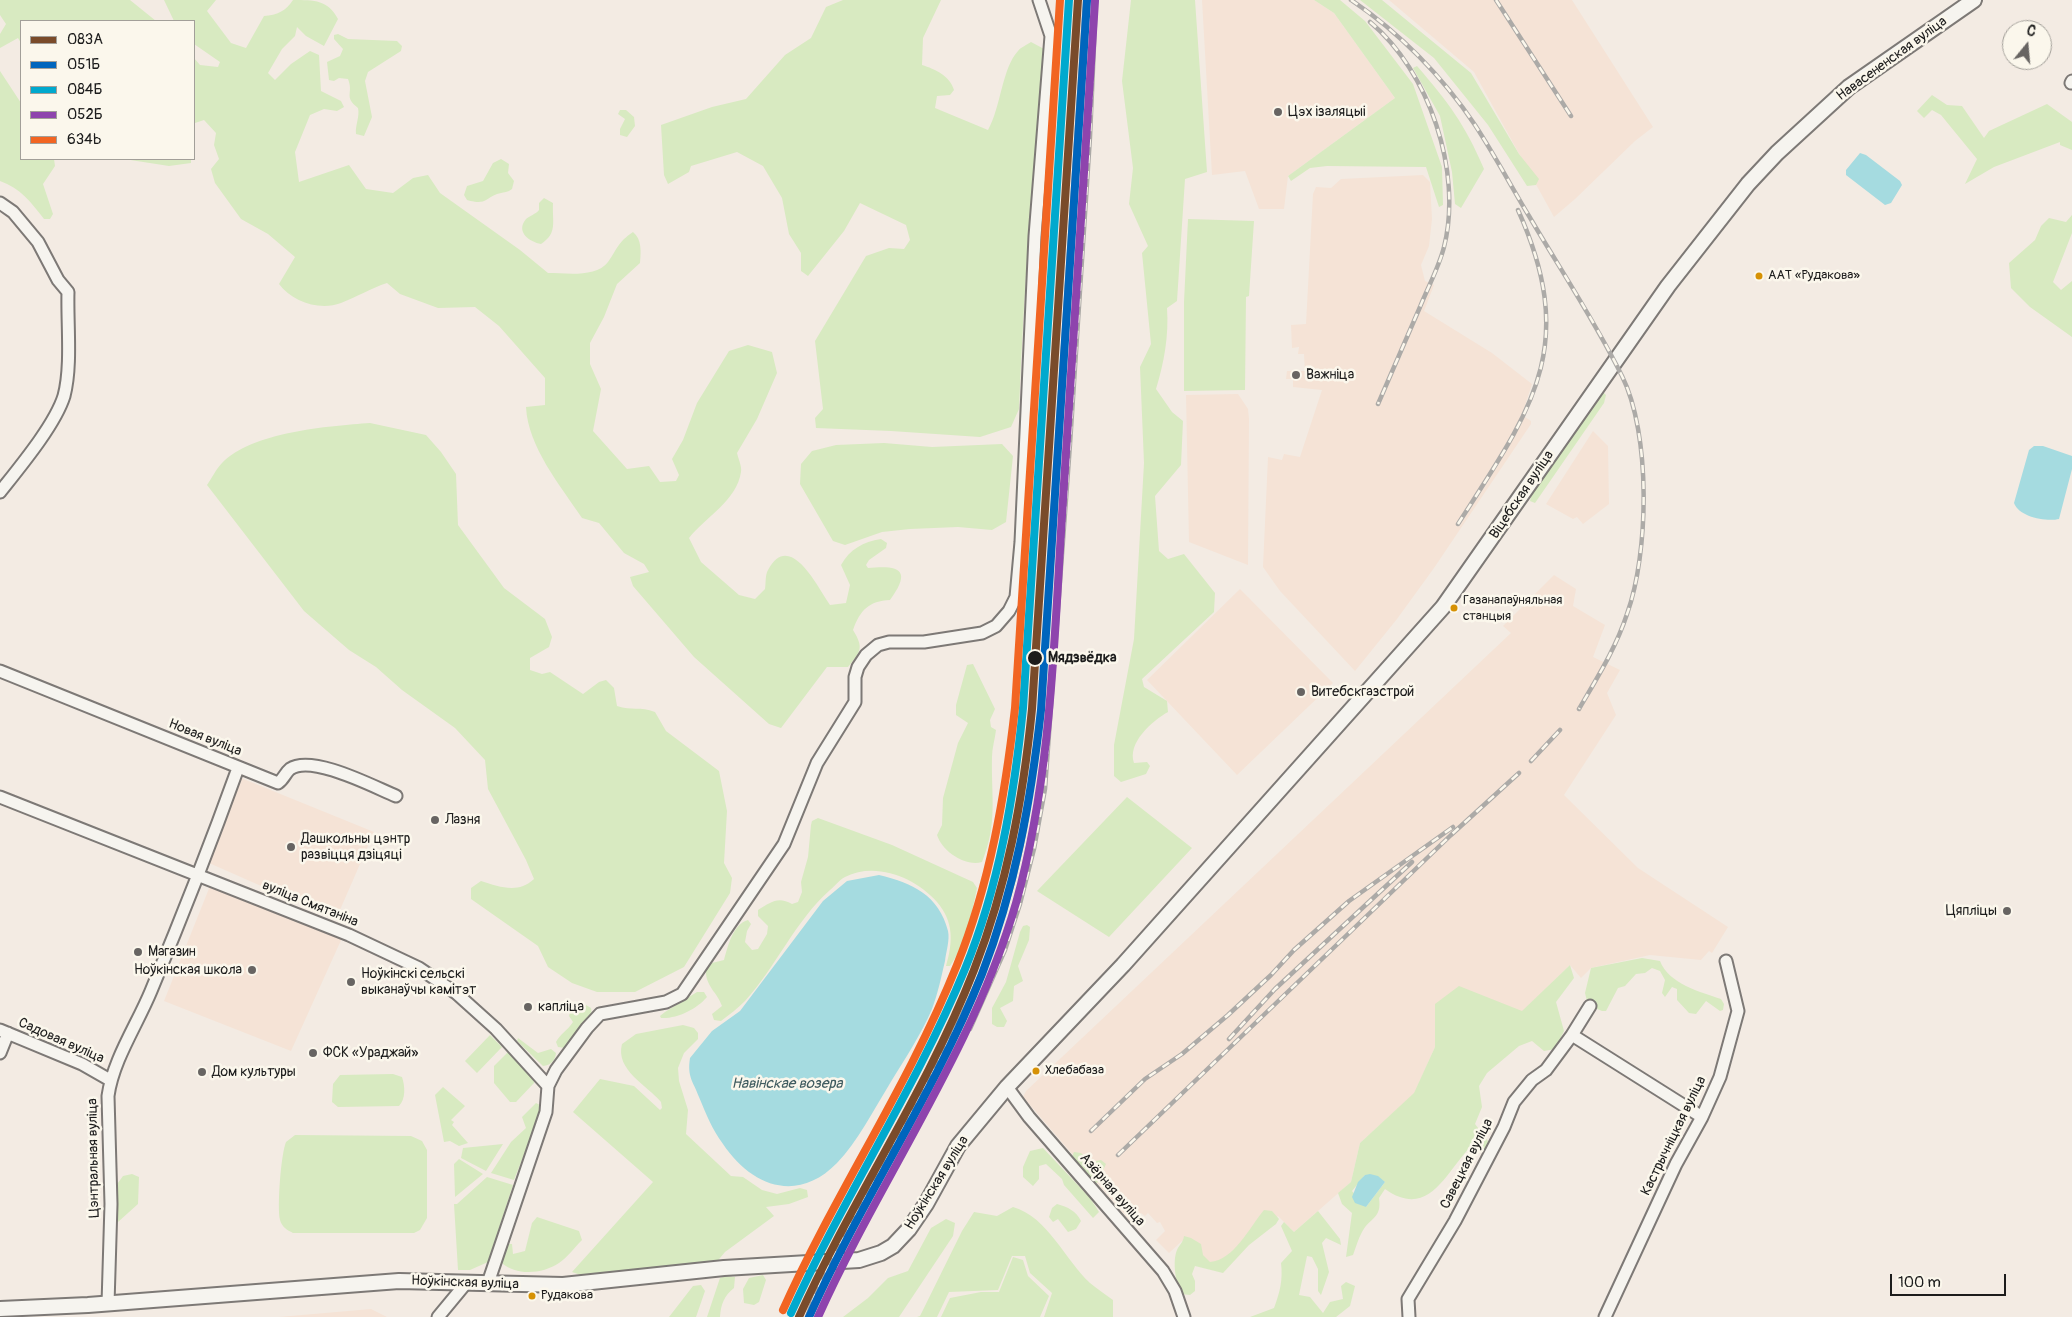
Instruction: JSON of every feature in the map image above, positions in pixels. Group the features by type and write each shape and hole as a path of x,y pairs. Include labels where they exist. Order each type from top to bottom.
{"main road":[{"name":"Навасененская вуліца","path":"1668,286 1748,184 1777,153 1849,86 1974,0"},
{"name":"Віцебская вуліца","path":"1019,1076 1123,965 1365,694 1462,581 1668,286"},
{"name":"Ноўкінская вуліца","path":"0,1309 108,1304 399,1281 563,1285 724,1268 870,1258 893,1246 909,1230 958,1146 1007,1087 1019,1076"}],"street":[{"path":"488,1283 546,1112 548,1086 564,1056 600,1014 666,1002 682,994 784,844 817,763 856,702 855,677 858,667 866,655 878,645 889,642 924,642 956,639 982,632 996,626 1009,611 1016,597 1021,542 1035,236 1051,36 1039,0"},
{"path":"0,203 13,212 38,242 58,280 68,292 67,381 63,398 36,446 0,492"},
{"name":"Новая вуліца","path":"0,671 278,783 283,780 290,769 301,766 329,768 396,796"},
{"name":"Цэнтральная вуліца","path":"108,1304 111,1204 108,1096 110,1080 138,1022 199,876 238,768"},
{"name":"вуліца Смятаніна","path":"0,797 349,935 418,968 456,993 496,1029 548,1086"},
{"name":"Кастрычніцкая вуліца","path":"1605,1317 1676,1164 1702,1117 1720,1077 1738,1011 1726,961"},
{"name":"Савецкая вуліца","path":"1409,1317 1408,1299 1455,1221 1504,1127 1514,1102 1532,1080 1546,1070 1572,1036 1590,1006"},
{"path":"0,1053 4,1031"},
{"name":"Садовая вуліца","path":"4,1031 82,1064 110,1080"},
{"path":"1572,1036 1702,1117"},
{"name":"Азёрная вуліца","path":"1007,1087 1029,1117 1163,1271 1174,1291 1184,1317"},
{"path":"438,1317 467,1282"}],"shaded area":[{"path":"1202,0 1314,0 1334,13 1395,98 1288,176 1284,209 1259,209 1245,171 1212,175"},
{"path":"1389,0 1572,0 1653,127 1635,141 1554,217 1474,72"},
{"path":"1423,175 1430,182 1432,219 1429,246 1421,265 1425,281 1434,285 1424,311 1492,353 1532,384 1522,415 1531,421 1531,424 1434,568 1397,619 1355,671 1280,591 1263,567 1268,457 1282,460 1284,454 1300,457 1322,390 1293,387 1293,379 1286,379 1287,371 1305,371 1304,354 1298,354 1299,347 1292,348 1291,325 1306,324 1313,194 1316,187 1331,188 1341,179"},
{"path":"1238,394 1248,409 1249,419 1248,565 1189,542 1186,395"},
{"path":"1593,431 1608,446 1609,504 1583,524 1577,517 1573,519 1546,504"},
{"path":"1554,575 1576,589 1573,606 1605,625 1593,657 1620,670 1607,693 1616,715 1564,795 1638,868 1728,927 1712,953 1709,951 1701,960 1650,955 1591,968 1581,978 1570,965 1522,1012 1435,1004 1435,1047 1414,1094 1360,1143 1351,1182 1294,1232 1278,1216 1222,1268 1214,1267 1182,1241 1169,1253 1156,1240 1165,1231 1160,1222 1157,1223 1148,1213 1145,1216 1141,1213 1131,1222 1023,1097 1026,1091 1511,633 1503,626"},
{"name":"Витебскгазстрой","path":"1240,589 1333,683 1237,775 1147,680"},
{"name":"Дашкольны цэнтр развіцця дзіцяці","path":"241,778 374,832 336,919 209,863"},
{"name":"Ноўкінская школа","path":"210,886 342,938 291,1051 164,1001"},
{"path":"371,1309 387,1317 279,1317"}],"green space":[{"path":"0,0 130,0 155,20 20,20 20,41 18,38 0,48 0,34 6,24 0,15"},
{"path":"164,0 216,0 207,11 231,43 246,48 264,16 281,12 293,0 320,2 334,13 338,19 324,46 306,36 297,27 295,36 282,49 268,73 275,80 291,64 310,51 319,55 321,91 341,101 344,107 337,111 324,109 310,115 295,152 299,182 349,165 366,189 393,193 413,178 428,175 440,193 520,250 548,273 580,274 603,267 624,239 633,232 638,238 640,246 640,263 617,284 604,317 590,343 590,364 601,389 593,431 627,469 649,466 660,482 676,481 679,475 672,459 683,440 697,403 729,351 748,345 772,352 777,373 757,419 737,453 741,470 734,491 720,508 689,538 701,562 739,595 755,599 765,589 768,570 776,559 785,556 794,559 803,566 830,605 846,603 850,585 841,565 845,559 858,547 868,542 881,539 887,543 886,548 869,560 866,565 868,568 895,569 901,576 900,582 890,600 876,602 862,612 853,630 860,645 858,653 848,667 827,667 781,728 769,724 694,657 633,586 630,577 649,572 644,564 624,553 599,523 582,518 546,465 532,437 526,407 545,405 545,378 499,326 475,307 438,308 400,294 387,283 333,305 316,305 291,296 279,284 295,257 268,234 241,219 215,183 211,169 219,159 214,145 216,133 204,120 195,123 195,59 200,65 218,67 220,62 195,45 195,20 174,20"},
{"path":"843,0 941,0 923,38 922,65 946,77 954,90 950,95 937,96 935,108 988,130 996,110 1008,67 1013,58 1019,50 1031,42 1046,50 1029,230 1019,409 1011,427 980,437 816,428 815,418 823,409 815,341 866,256 889,248 904,249 910,240 906,225 860,203 844,231 808,276 801,271 801,253 789,234 782,198 763,166 737,152 691,166 689,172 668,184 664,175 661,125 712,107 746,99 785,55 811,38 826,7"},
{"path":"1131,0 1195,0 1207,172 1185,179 1177,301 1167,308 1165,349 1156,389 1172,412 1183,421 1181,465 1155,496 1159,551 1168,559 1184,554 1215,593 1214,612 1142,679 1144,687 1167,701 1168,712 1142,733 1134,748 1134,763 1147,762 1150,766 1146,774 1121,782 1114,776 1114,745 1134,639 1144,463 1140,367 1151,344 1142,253 1148,246 1129,204 1133,168 1122,81"},
{"path":"1314,0 1340,0 1365,21 1413,84 1442,167 1443,205 1439,207 1426,167 1327,166 1310,168 1291,181 1288,176 1395,98 1334,13"},
{"path":"1360,0 1382,0 1471,73 1519,154 1539,179 1536,185 1527,186 1488,125 1434,58"},
{"path":"338,34 348,39 397,41 402,46 401,51 368,72 365,81 372,117 364,136 356,134 358,108 351,101 348,79 329,80 327,62 340,56 343,49 334,39 334,35"},
{"path":"1417,66 1463,126 1484,169 1461,208 1455,204 1452,172 1440,116 1413,68"},
{"path":"0,71 20,101 20,160 54,160 55,166 43,184 53,214 50,219 44,219 30,201 0,181"},
{"path":"1932,95 1947,105 1962,106 1984,138 1989,131 2047,104 2072,122 2072,150 2060,145 2060,142 1994,167 1965,184 1977,159 1941,115 1932,110 1924,118 1917,111"},
{"path":"620,110 626,110 634,117 635,126 627,137 620,135 620,129 625,119 618,114"},
{"path":"501,159 509,164 508,173 514,181 512,189 481,202 467,200 464,195 467,186 483,181 493,163"},
{"path":"130,160 191,160 191,163 169,166"},
{"path":"544,198 553,203 553,227 550,236 541,244 525,236 522,228 526,219 539,210 539,203"},
{"path":"2072,215 2072,233 2053,282 2061,290 2072,281 2072,337 2030,307 2011,288 2009,263 2035,240 2041,226 2049,218 2066,222"},
{"path":"1188,219 1254,221 1249,296 1246,297 1245,390 1184,391 1184,302"},
{"path":"1603,392 1606,395 1604,403 1535,503 1530,501 1533,489 1597,394"},
{"path":"370,423 426,435 441,452 456,474 458,525 504,588 545,619 552,637 549,647 530,658 530,670 542,674 550,672 583,694 599,682 606,680 614,688 617,706 655,712 666,731 719,771 727,811 724,863 732,878 730,893 684,967 635,992 597,992 572,983 548,967 538,946 471,899 471,888 481,881 502,887 515,888 528,884 534,879 526,860 488,789 485,760 455,728 402,690 376,667 349,650 304,611 207,485 222,463 252,444 313,429"},
{"path":"884,443 932,447 1002,444 1013,456 1006,522 992,530 958,527 910,529 882,532 845,545 833,541 800,484 801,464 812,451 836,445"},
{"path":"973,664 995,709 990,720 991,727 996,730 992,754 993,810 990,835 982,862 975,863 962,860 949,852 937,835 942,825 943,798 958,743 968,723 956,715 956,705 967,665"},
{"path":"1127,797 1192,848 1109,937 1037,891"},
{"path":"818,818 892,845 973,882 977,888 973,908 964,939 955,958 950,966 946,966 951,933 943,910 928,893 907,879 895,874 869,871 857,872 841,880 818,902 745,1001 721,1021 714,1020 712,1014 722,1006 708,981 706,970 712,963 724,960 729,942 738,926 748,920 751,924 747,931 745,942 752,950 758,949 767,934 768,926 758,916 758,910 779,900 792,904 798,902 802,892 801,882 808,857 811,825 812,821"},
{"path":"1027,925 1030,927 1029,940 1018,966 1023,981 1014,986 1013,1001 1000,1008 1007,1021 1004,1027 997,1027 992,1024 992,1008 1006,982 1020,932 1023,926"},
{"path":"1642,958 1660,961 1670,976 1686,986 1721,999 1724,1004 1723,1010 1720,1011 1706,1001 1696,1014 1689,1013 1677,1000 1677,989 1672,987 1665,997 1662,993 1665,980 1660,971 1652,968 1645,973 1636,974 1625,986 1618,988 1606,1011 1588,1005 1585,993 1591,968"},
{"path":"1570,965 1574,978 1556,1002 1564,1031 1555,1049 1544,1051 1532,1041 1519,1046 1487,1073 1479,1086 1482,1107 1475,1124 1488,1141 1486,1150 1472,1145 1435,1189 1425,1196 1413,1199 1400,1197 1385,1189 1379,1198 1377,1214 1362,1232 1353,1255 1346,1257 1352,1213 1342,1204 1338,1193 1351,1182 1360,1143 1414,1093 1435,1047 1435,1004 1459,986 1522,1011","holes":["1365,1175 1385,1182 1366,1207 1352,1191"]},
{"path":"697,992 704,992 707,997 698,1005 680,1015 661,1018 660,1016 665,1012"},
{"path":"573,1002 581,1002 591,1008 592,1016 565,1048 558,1047 556,1042 573,1022 569,1016"},
{"path":"683,1025 694,1028 698,1033 698,1039 684,1053 678,1068 679,1081 688,1110 686,1134 731,1176 743,1177 762,1190 777,1194 800,1188 807,1190 808,1197 789,1204 766,1207 774,1216 725,1252 715,1264 581,1275 572,1272 653,1182 573,1112 600,1079 634,1086 660,1110 662,1108 661,1102 634,1076 623,1062 622,1044 636,1034"},
{"path":"490,1035 502,1047 477,1073 465,1061"},
{"path":"518,1038 538,1053 551,1049 556,1053 554,1060 550,1064 543,1066 517,1041"},
{"path":"509,1051 533,1076 534,1083 516,1102 510,1102 494,1083 494,1066"},
{"path":"393,1074 402,1077 404,1084 404,1096 399,1106 338,1107 332,1102 333,1084 340,1075"},
{"path":"443,1087 465,1106 451,1120 454,1122 452,1125 468,1143 459,1146 450,1141 444,1142 435,1095"},
{"path":"536,1103 540,1105 538,1119 514,1180 491,1173 511,1142 526,1128 522,1117"},
{"path":"295,1135 411,1136 422,1141 427,1150 427,1218 420,1230 414,1233 293,1233 287,1229 280,1220 280,1181 284,1148 286,1142"},
{"path":"503,1144 486,1171 461,1158 463,1148"},
{"path":"1043,1148 1090,1198 1099,1212 1093,1218 1064,1185 1062,1179 1046,1164 1039,1166 1039,1179 1033,1186 1023,1177 1023,1167 1030,1151"},
{"path":"1074,1152 1081,1153 1091,1162 1101,1160 1106,1164 1097,1183 1091,1182 1071,1159"},
{"path":"459,1159 483,1174 455,1197 454,1164"},
{"path":"132,1174 139,1177 138,1204 118,1222 115,1218 115,1187 123,1176"},
{"path":"487,1177 513,1185 488,1262 470,1270 458,1270 454,1204 457,1204"},
{"path":"1057,1204 1077,1215 1081,1221 1076,1229 1068,1232 1058,1219 1053,1222 1049,1217 1052,1208"},
{"path":"1013,1207 1025,1212 1046,1229 1081,1274 1113,1300 1113,1317 1044,1317 1052,1293 1030,1273 1025,1256 1012,1256 998,1290 949,1292 937,1317 917,1317 920,1316 962,1231 974,1212 997,1216"},
{"path":"1264,1210 1272,1211 1279,1219 1276,1224 1249,1245 1223,1273 1195,1266 1192,1274 1195,1281 1195,1291 1190,1295 1181,1294 1176,1278 1175,1260 1177,1250 1184,1236 1201,1244 1203,1255 1210,1262 1219,1260 1234,1249"},
{"path":"1318,1211 1340,1239 1341,1245 1326,1238 1322,1243 1329,1272 1321,1295 1318,1291 1318,1269 1312,1257 1307,1256 1299,1295 1310,1297 1323,1313 1330,1302 1343,1299 1341,1286 1346,1282 1355,1286 1350,1306 1336,1317 1250,1317 1274,1308 1281,1280 1281,1263 1292,1251 1281,1226 1284,1222 1294,1232"},
{"path":"537,1217 579,1231 582,1240 562,1261 553,1267 538,1271 522,1272 502,1263 508,1244 512,1244 513,1254 525,1251 532,1223"},
{"path":"946,1219 955,1223 953,1236 899,1317 843,1317 868,1298 888,1278 908,1271 931,1228"},
{"path":"1013,1257 1023,1260 1028,1276 1049,1296 1040,1317 941,1317 950,1298 981,1292 999,1292"},
{"path":"763,1275 766,1280 759,1302 754,1305 744,1303 743,1289 749,1278"},
{"path":"726,1276 735,1277 734,1288 724,1301 720,1317 707,1317 720,1278"},
{"path":"701,1285 705,1291 696,1317 669,1317 693,1286"}],"water":[{"path":"1860,153 1866,155 1900,181 1902,185 1891,203 1885,205 1846,175 1846,170"},
{"path":"2034,446 2043,446 2072,456 2072,469 2059,519 2047,520 2027,515 2021,512 2014,503 2029,450"},
{"name":"Навінскае возера","path":"879,875 902,882 922,892 938,908 944,919 948,931 948,942 934,1003 912,1047 865,1125 845,1154 822,1176 806,1183 791,1186 776,1185 761,1179 747,1170 734,1159 719,1138 691,1079 689,1070 690,1058 712,1031 740,1011 823,901 847,881"},
{"path":"1365,1175 1378,1176 1385,1182 1366,1207 1355,1203 1352,1197 1358,1182"}],"railway":[{"path":"807,1317 835,1252 881,1170 972,994 998,929 1021,850 1033,780 1040,710 1085,0"},
{"path":"970,1029 1005,950 1020,904 1034,849 1045,789 1090,137 1096,0"},
{"path":"1351,0 1386,26 1419,56 1449,90 1475,125 1600,335 1622,376 1631,400 1638,429 1644,494 1640,559 1623,627 1606,663 1579,709"},
{"path":"1496,0 1571,116"},
{"path":"1370,22 1391,43 1409,67 1424,95 1436,125 1449,187 1449,218 1442,255 1378,404"},
{"path":"1458,524 1507,446 1525,411 1539,376 1546,340 1545,301 1536,258 1518,210"},
{"path":"1531,761 1560,730"},
{"path":"1118,1155 1451,835 1519,773"},
{"path":"1091,1131 1145,1079 1182,1054 1228,1015 1271,975 1294,950 1349,901 1453,827"},
{"path":"1229,1039 1275,989 1412,862"}],"transit line":[{"name":"634Ь","path":"783,1310 826,1223 895,1096 938,1009 969,934 995,839 1015,708 1060,0"},
{"name":"084Б","path":"791,1313 946,1013 977,938 987,906 1010,808 1023,708 1069,0"},
{"name":"083А","path":"799,1317 842,1230 912,1102 955,1015 986,938 1012,842 1024,776 1032,709 1078,0"},
{"name":"051Б","path":"809,1317 851,1231 942,1061 982,974 1004,910 1027,811 1041,710 1087,1"},
{"name":"052Б","path":"818,1317 869,1214 951,1062 976,1010 998,958 1016,903 1028,855 1044,759 1053,662 1095,1"}],"place":[{"name":"Цэх ізаляцыі","path":"1278,112"},
{"name":"ААТ «Рудакова»","path":"1759,276"},
{"name":"Важніца","path":"1296,375"},
{"name":"Газанапаўняльная станцыя","path":"1454,608"},
{"name":"Мядзвёдка","path":"1035,658"},
{"name":"Витебскгазстрой","path":"1301,692"},
{"name":"Лазня","path":"435,820"},
{"name":"Дашкольны цэнтр развіцця дзіцяці","path":"291,847"},
{"name":"Цяпліцы","path":"2007,911"},
{"name":"Магазин","path":"138,952"},
{"name":"Ноўкінская школа","path":"252,970"},
{"name":"Ноўкінскі сельскі выканаўчы камітэт","path":"351,982"},
{"name":"капліца","path":"528,1007"},
{"name":"ФСК «Ураджай»","path":"313,1053"},
{"name":"Хлебабаза","path":"1036,1071"},
{"name":"Дом культуры","path":"202,1072"},
{"name":"Рудакова","path":"532,1296"}]}
